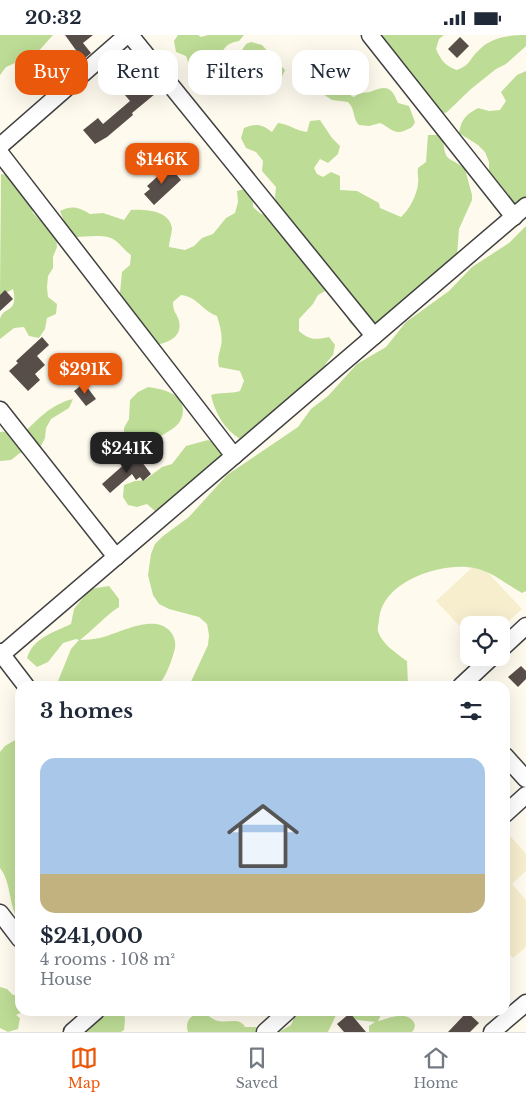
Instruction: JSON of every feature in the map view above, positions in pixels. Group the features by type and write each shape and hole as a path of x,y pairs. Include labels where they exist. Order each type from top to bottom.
{"street":[{"path":"0,146 128,35 374,336"},
{"path":"22,681 1,654 520,211 370,35"},
{"path":"0,153 234,456"},
{"path":"0,410 116,557"},
{"path":"510,641 526,626"},
{"path":"467,681 483,666"},
{"path":"510,761 526,779"},
{"path":"510,809 526,795"},
{"path":"0,913 15,932"},
{"path":"492,1032 526,1003"},
{"path":"265,1032 283,1016"}],"shaded area":[{"path":"478,562 522,609 510,620 510,616 460,616 460,626 436,601"},
{"path":"510,836 526,854 526,871 512,884 526,900 526,947 513,958 510,955"}],"green space":[{"path":"0,35 53,35 40,50 15,50 15,63 6,67 0,75"},
{"path":"178,35 198,35 201,37 208,35 244,35 239,41 227,45 224,50 188,50 188,62 186,56 176,50 174,41"},
{"path":"376,35 444,35 439,39 436,49 449,67 457,70 467,64 489,42 507,36 526,35 526,46 506,64 496,69 471,89 447,112 437,116"},
{"path":"251,42 262,45 267,50 242,50 246,44"},
{"path":"526,71 526,202 517,210 489,174 489,162 485,152 478,145 459,133 465,117 478,108 489,111 500,110 506,101 501,92 517,75"},
{"path":"386,88 393,94 398,103 409,106 415,122 412,127 402,132 392,130 380,123 369,126 359,125 348,102 332,100 324,95 351,95 354,97 357,95 369,95 369,92"},
{"path":"320,120 340,146 338,154 328,163 320,159 314,168 317,174 323,177 331,172 340,176 340,190 357,191 379,203 380,208 401,217 410,206 416,193 418,168 426,162 428,135 438,135 443,138 447,156 465,169 472,200 459,229 457,256 439,268 437,278 402,302 368,330 358,330 350,323 345,313 327,290 318,295 313,304 299,319 299,331 313,339 329,337 335,345 333,355 326,363 319,383 280,405 274,415 250,435 240,439 221,420 211,395 240,391 244,381 240,371 219,367 218,359 222,339 217,316 192,298 181,295 173,302 180,327 176,336 163,343 153,345 119,303 122,272 130,265 131,255 116,241 107,237 76,237 67,229 60,211 75,208 90,214 103,213 124,220 131,210 156,212 166,217 170,222 172,228 169,247 185,250 194,246 202,238 213,234 226,218 235,213 238,202 237,191 248,188 253,197 253,207 261,214 270,215 278,208 275,197 276,187 262,171 263,161 256,152 246,148 241,138 244,128 259,125 272,132 278,123 307,132 310,121"},
{"path":"1,174 12,176 28,192 33,213 56,236 57,247 53,257 53,268 48,276 47,287 48,297 57,304 56,314 47,318 45,329 39,338 29,336 24,327 14,328 0,339 0,319 14,302 13,289 0,296"},
{"path":"526,226 526,591 522,593 489,573 467,567 440,569 412,578 400,586 390,595 383,606 378,630 386,644 407,661 408,681 191,681 208,645 207,624 199,617 169,609 159,604 153,595 148,575 151,554 155,544 189,517 227,475 298,427 311,409 328,396 357,364 386,347 406,322 449,291 472,267 509,243"},
{"path":"148,387 176,396 182,404 182,416 177,425 153,444 134,444 124,439 124,428 129,419 130,400 138,392"},
{"path":"73,399 69,408 51,419 40,448 31,453 20,453 11,460 0,461 0,432 11,431 22,435 51,409"},
{"path":"208,440 219,445 226,454 166,511 155,511 147,504 137,507 128,505 123,497 124,485 145,480 162,467 172,464 186,446"},
{"path":"109,586 119,599 119,607 80,640 100,638 145,624 162,626 171,632 175,648 166,674 161,681 58,681 71,649 79,640 76,639 63,643 48,662 37,667 27,658 34,645 39,641 71,624 74,609 90,589"},
{"path":"15,740 15,915 4,874 0,868 0,752 5,746"},
{"path":"0,987 15,995 15,1016 20,1018 18,1029 8,1032 0,1028"},
{"path":"103,1016 125,1016 124,1030 121,1032 82,1032"},
{"path":"193,1016 208,1016 218,1021 237,1021 245,1027 256,1027 259,1032 188,1032 187,1024"},
{"path":"295,1016 336,1016 328,1032 279,1032 291,1025"},
{"path":"349,1016 380,1016 378,1021 396,1016 405,1016 413,1021 415,1027 412,1032 369,1032 369,1026 375,1022 357,1020"}],"building":[{"path":"65,35 93,35 83,43 91,53 88,56 88,50 76,50"},
{"path":"460,37 469,46 457,58 448,49"},
{"path":"125,95 154,95 107,137 95,144 83,130 98,118 103,124 130,101"},
{"path":"169,166 181,180 154,205 144,194 150,189 147,186"},
{"path":"5,290 13,299 0,311 0,295"},
{"path":"42,337 49,345 37,356 45,365 35,374 40,380 28,391 9,371 18,363 16,361"},
{"path":"84,383 96,399 86,406 74,391"},
{"path":"136,454 151,474 143,481 140,477 136,480 132,474 110,493 102,484"},
{"path":"521,666 526,671 526,679 518,687 508,677"},
{"path":"346,1016 353,1016 366,1032 344,1032 337,1024"},
{"path":"463,1016 471,1016 479,1023 470,1032 448,1032"}]}
